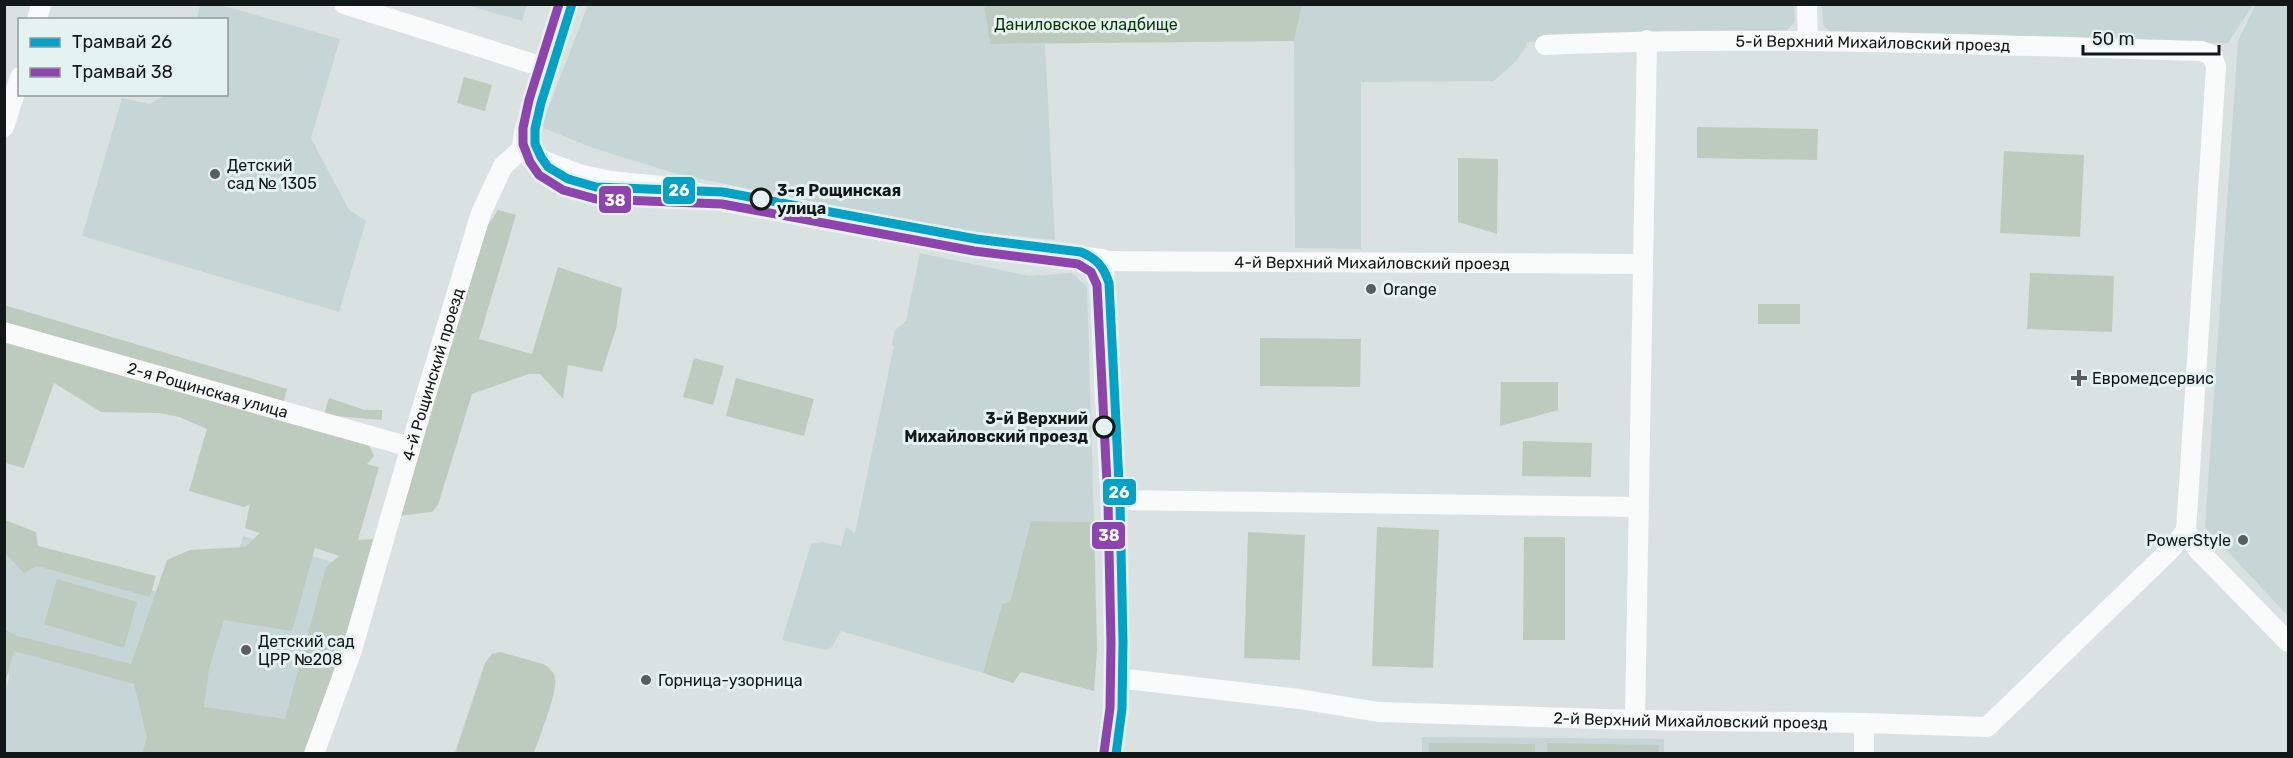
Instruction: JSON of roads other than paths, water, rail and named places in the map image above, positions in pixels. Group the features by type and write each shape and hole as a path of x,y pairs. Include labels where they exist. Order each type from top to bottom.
{"street":[{"path":"344,4 546,68"},
{"path":"566,4 530,118 524,147 534,159 578,176 610,183 661,188 976,246 1102,261 1114,500 1118,678 1110,753"},
{"path":"1807,4 1808,40"},
{"path":"1635,720 1647,40"},
{"name":"5-й Верхний Михайловский проезд","path":"1545,45 1647,40 1808,40 2201,51 2212,55 2216,67 2186,531"},
{"path":"4,127 18,83"},
{"name":"4-й Рощинский проезд","path":"314,753 352,650 410,447 481,213 503,166 524,147"},
{"name":"4-й Верхний Михайловский проезд","path":"1102,261 1643,264"},
{"name":"2-я Рощинская улица","path":"4,332 410,447"},
{"path":"1114,500 1639,507"},
{"path":"2186,531 2198,550 2289,642"},
{"name":"2-й Верхний Михайловский проезд","path":"1118,678 1299,699 1378,711 1635,720 1987,727 2169,551 2186,531"},
{"path":"1864,723 1864,753"}],"tram line":[{"name":"38","path":"559,4 529,100 523,128 523,144 530,162 539,175 563,190 596,199 722,204 974,251 1078,264 1091,272 1097,285 1108,503 1110,708 1104,752"},
{"name":"26","path":"572,4 535,129 535,144 541,157 548,167 568,179 596,187 723,192 976,239 1081,252 1095,260 1105,272 1109,283 1120,503 1122,709 1116,754"}],"place":[{"name":"Детский сад № 1305","path":"215,174"},
{"name":"3-я Рощинская улица","path":"761,199"},
{"name":"Orange","path":"1371,289"},
{"name":"Евромедсервис","path":"2079,378"},
{"name":"3-й Верхний Михайловский проезд","path":"1104,427"},
{"name":"PowerStyle","path":"2243,540"},
{"name":"Детский сад ЦРР №208","path":"246,650"},
{"name":"Горница-узорница","path":"646,680"}],"park label":[{"name":"Даниловское кладбище","path":"1086,24"}]}
